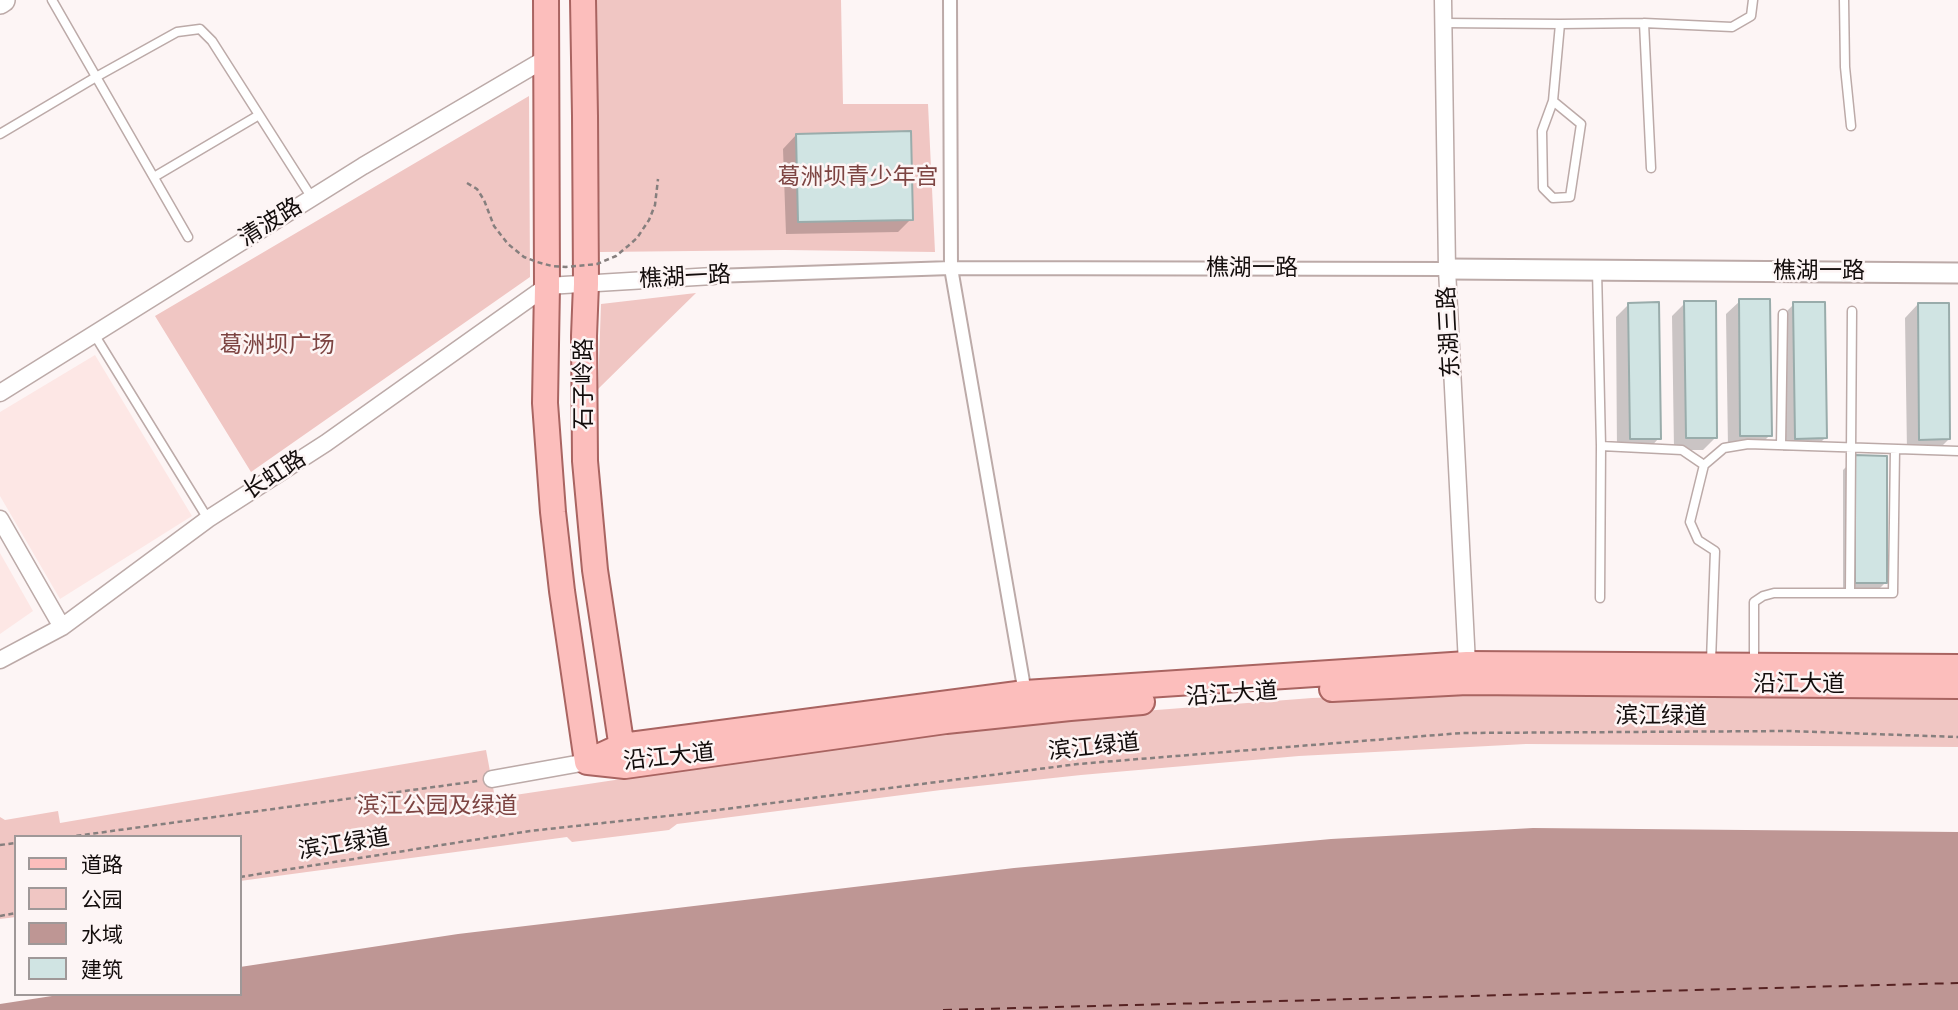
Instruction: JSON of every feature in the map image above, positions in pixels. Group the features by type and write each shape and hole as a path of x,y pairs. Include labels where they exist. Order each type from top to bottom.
{"main road":[{"name":"石子岭路","path":"546,0 545,403 562,590 587,762"},
{"name":"石子岭路","path":"583,0 585,461 595,570 623,756"},
{"name":"沿江大道","path":"587,762 1025,693 1467,664 1958,667"},
{"name":"沿江大道","path":"623,756 1070,708 1292,691 1466,682 1958,686"}],"street":[{"path":"950,0 951,268 1025,693"},
{"name":"东湖三路","path":"1443,0 1447,269 1467,664"},
{"name":"清波路","path":"0,393 312,198 545,59"},
{"name":"樵湖一路","path":"547,286 713,276 951,268 1958,273"},
{"name":"长虹路","path":"0,660 62,627 208,519 326,443 547,286"},
{"path":"0,519 62,627"},
{"path":"492,779 587,762"}],"lane":[{"path":"51,0 188,237"},
{"path":"1443,23 1644,23 1732,27 1751,16 1753,0"},
{"path":"1844,0 1845,67 1851,126"},
{"path":"1644,23 1651,168"},
{"path":"1553,101 1581,124 1570,197 1553,198 1543,188 1542,131 1553,101 1560,24"},
{"path":"0,134 177,32 200,29 212,41 312,198"},
{"path":"154,177 260,115"},
{"path":"1597,270 1601,446 1600,598"},
{"path":"1850,592 1852,311"},
{"path":"1781,445 1783,314"},
{"path":"93,334 208,519"},
{"path":"1711,667 1715,551 1698,540 1690,522 1704,465 1724,448 1748,444 1958,451"},
{"path":"1601,446 1682,450 1704,465"},
{"path":"1755,667 1755,602 1763,596 1774,593 1893,593 1895,449"}],"path":[{"path":"467,183 477,189 494,226 508,244 524,257 552,266 566,267 597,264 616,256 637,238 655,205 658,179"},
{"name":"滨江绿道","path":"242,877 530,831 1078,764 1462,733 1789,731 1958,737"},
{"path":"83,835 492,779"}],"shaded area":[{"path":"95,355 192,516 60,599 0,496 0,412"},
{"path":"0,553 33,611 0,634"}],"green space":[{"path":"596,0 841,0 843,104 928,104 935,252 600,252"},
{"name":"葛洲坝广场","path":"529,96 530,277 251,472 155,316"},
{"path":"696,293 651,337 598,389 601,304"},
{"name":"滨江公园及绿道","path":"1616,688 1958,694 1958,747 1526,744 1299,756 941,790 677,824 669,830 572,842 567,837 242,881 242,835 14,835 14,917 0,919 0,817 5,820 58,811 60,823 486,750 495,798 1001,722 1312,698"}],"water":[{"path":"1533,828 1958,832 1958,1010 0,1010 0,1004 52,996 242,996 242,967 458,934 1014,868 1331,839"}],"building":[{"name":"葛洲坝青少年宫","path":"911,131 913,220 798,222 796,134"},
{"path":"1739,299 1770,299 1772,436 1740,436"},
{"path":"1684,301 1716,301 1717,438 1686,438"},
{"path":"1659,302 1661,439 1630,439 1628,303"},
{"path":"1793,302 1825,302 1827,438 1795,439"},
{"path":"1918,303 1949,303 1950,439 1919,440"},
{"path":"1855,455 1887,456 1887,583 1855,583"}],"ferry route":[{"path":"943,1010 1958,983"}]}
